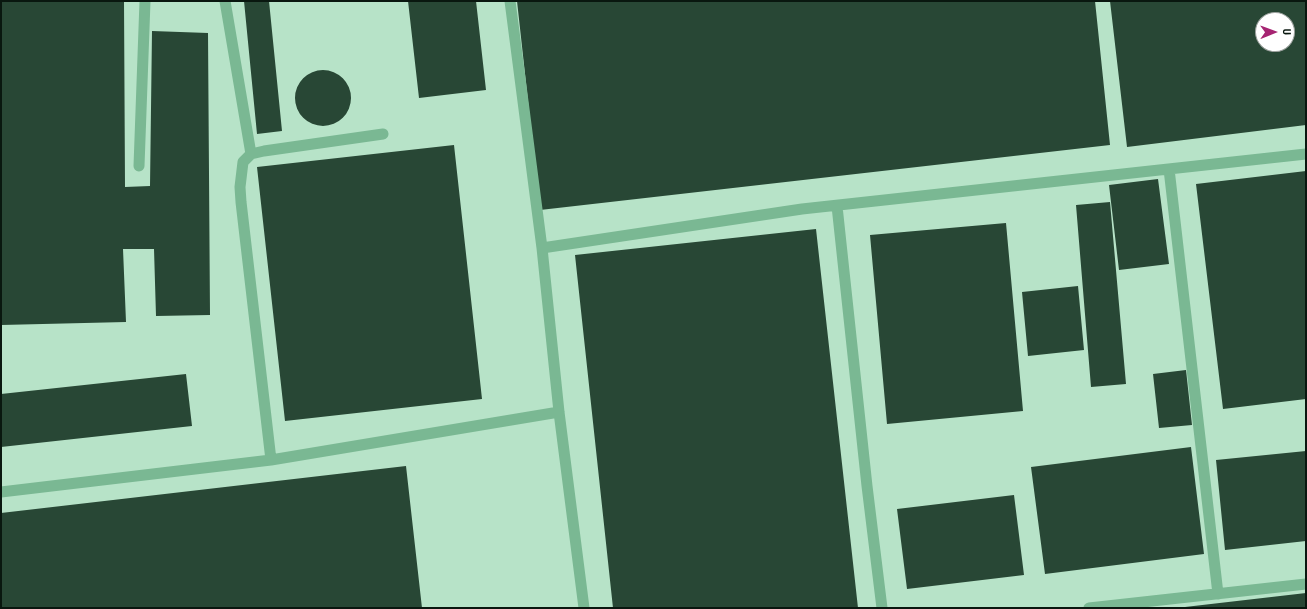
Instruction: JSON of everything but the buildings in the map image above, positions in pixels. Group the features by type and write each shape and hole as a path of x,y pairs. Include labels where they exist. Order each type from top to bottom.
{"lane":[{"path":"139,166 145,1"},
{"path":"225,1 251,154"},
{"path":"510,1 542,248 559,412 584,608"},
{"path":"271,460 240,187 243,162 251,154 264,151 383,134"},
{"path":"542,248 794,210 1306,154"},
{"path":"1169,170 1218,594"},
{"path":"837,206 882,608"},
{"path":"1,492 271,460 559,412"},
{"path":"1089,608 1306,584"}],"shaded area":[{"path":"1,1 1306,1 1306,608 1,608"}]}
